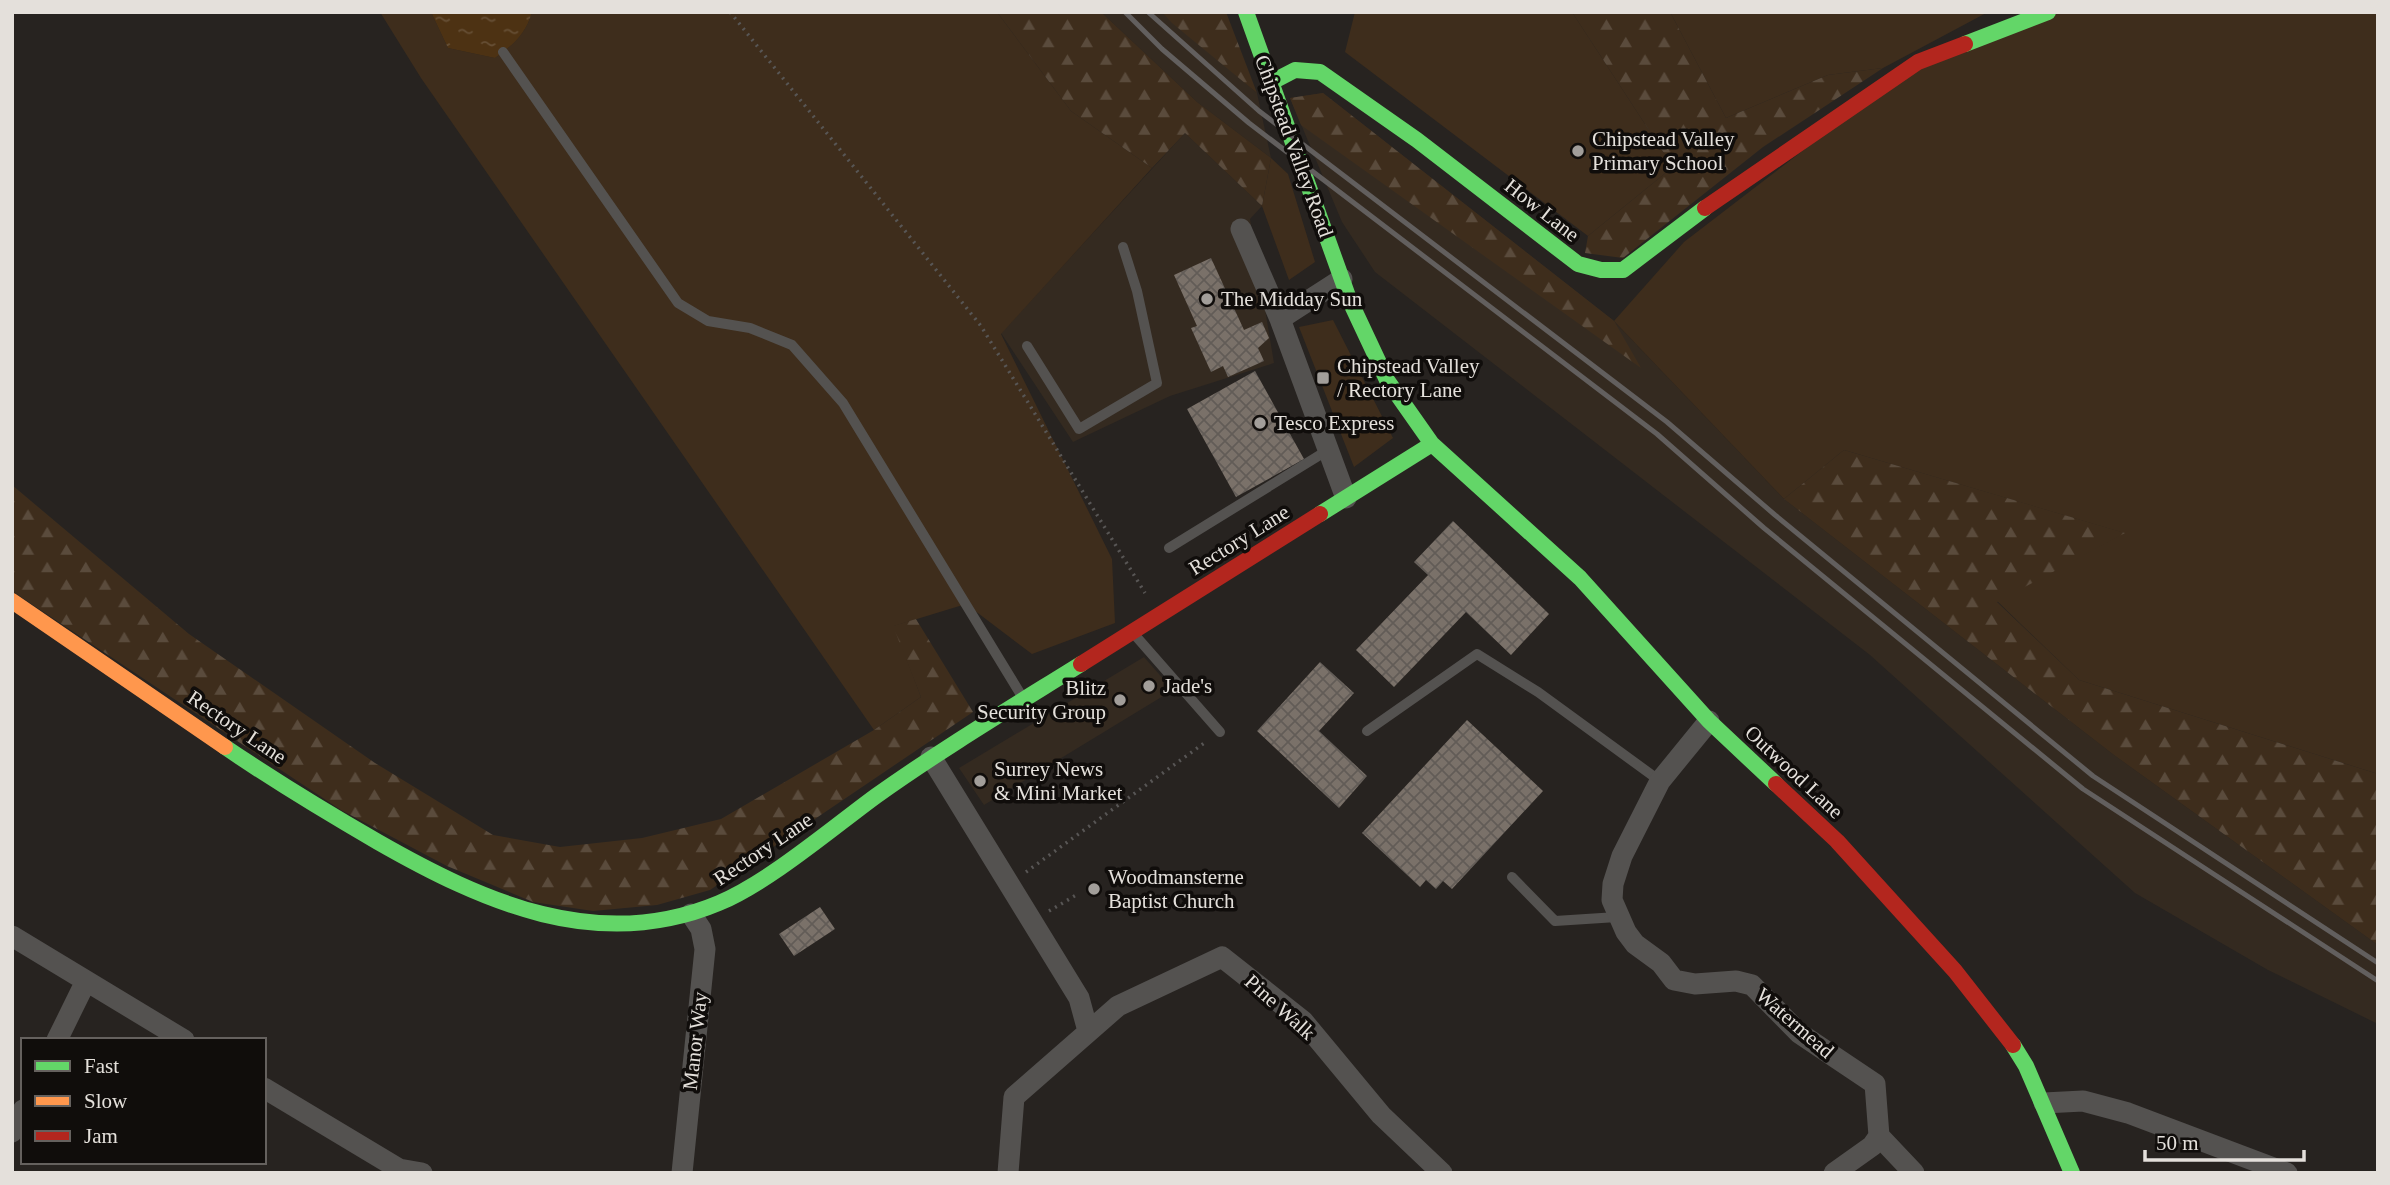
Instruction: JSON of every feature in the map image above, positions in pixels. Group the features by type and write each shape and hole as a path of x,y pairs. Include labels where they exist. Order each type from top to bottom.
{"main road":[{"name":"Chipstead Valley Road","path":"1246,12 1342,279 1376,360 1432,444"},
{"name":"How Lane","path":"1272,82 1298,69 1310,67 1320,72 1417,140 1578,264 1601,270 1623,270 1707,206 1918,62 2048,12"},
{"name":"Rectory Lane","path":"12,601 331,816 421,865 511,907 579,921 638,920 691,914 715,907 741,893 931,757 1432,444"},
{"name":"Outwood Lane","path":"1432,444 1580,578 1709,721 1836,841 1897,904 2005,1032 2044,1103 2072,1173"}],"street":[{"path":"1241,229 1280,319 1346,498"},
{"path":"1280,319 1342,279"},
{"path":"1617,917 1612,900 1617,869 1660,781 1709,721"},
{"path":"931,757 1079,998 1088,1031"},
{"name":"Manor Way","path":"682,1173 705,949 701,929 691,914"},
{"name":"Watermead","path":"1617,917 1635,944 1661,963 1674,980 1695,984 1736,981 1752,985 1800,1033 1845,1066 1871,1079 1878,1090 1879,1136"},
{"path":"12,936 181,1038"},
{"name":"Pine Walk","path":"1008,1173 1014,1097 1118,1006 1222,957 1303,1021 1381,1115 1443,1173"},
{"path":"58,1038 86,981"},
{"path":"1079,998 1118,1006"},
{"path":"266,1089 399,1171 422,1173"},
{"path":"2044,1103 2083,1101 2128,1113 2287,1173"},
{"path":"12,1132 21,1114"},
{"path":"1834,1173 1872,1146 1879,1136 1914,1173"}],"lane":[{"path":"503,52 678,303 708,321 750,328 792,345 843,403 1024,699"},
{"path":"1027,346 1079,429 1157,383 1137,291 1123,247"},
{"path":"1169,548 1328,450"},
{"path":"1132,632 1220,732"},
{"path":"1367,731 1477,654 1538,692 1660,781"},
{"path":"1512,877 1555,921 1617,917"}],"path":[{"path":"730,12 981,326 1158,616"},
{"path":"1009,884 1220,732"},
{"path":"1032,922 1079,894"}],"shaded area":[{"path":"1101,12 1162,12 1257,93 1271,158 1197,102"},
{"path":"1323,93 1614,321 1784,499 2114,755 2378,945 2378,1024 2268,970 2135,893 1870,655 1375,272 1342,222 1290,98"},
{"path":"1185,133 1262,206 1250,219 1274,363 1170,396 1073,442 1001,333"},
{"path":"1144,657 1173,690 984,805 959,768"}],"green space":[{"path":"380,12 431,12 448,48 495,58 518,38 532,12 997,12 1071,111 1152,168 1001,334 1112,559 1115,623 1032,654 966,604 894,626 921,697 874,730 421,78"},
{"path":"997,12 1101,12 1197,102 1271,158 1262,206 1185,133 1152,168 1071,111"},
{"path":"1162,12 1226,12 1257,93 1172,23"},
{"name":"Chipstead Valley Primary School","path":"1355,12 1572,12 1673,167 1588,236 1345,52"},
{"path":"1572,12 1670,12 1726,118 1828,75 1883,68 1763,147 1623,258 1585,253 1588,236 1673,167"},
{"path":"1670,12 1988,12 1883,68 1828,75 1726,118"},
{"path":"2048,12 2378,12 2378,774 2079,680 1997,601 2124,533 1844,450 1784,499 1614,321 1684,242 1918,62"},
{"path":"1323,93 1614,321 1641,368 1301,125 1290,98"},
{"path":"1271,158 1288,174 1315,262 1289,280 1262,206"},
{"path":"1333,320 1393,438 1354,467 1299,327"},
{"path":"1844,450 2125,533 1997,602 2079,680 2378,774 2378,945 2114,755 1784,499"},
{"path":"12,485 189,634 375,763 493,835 560,847 642,838 721,819 874,730 921,697 893,626 916,619 973,712 710,890 657,905 593,911 533,902 447,866 341,810 12,591"}],"water":[{"path":"431,12 532,12 518,38 495,58 448,48"}],"building":[{"name":"The Midday Sun","path":"1211,258 1244,330 1262,322 1269,338 1258,348 1264,361 1228,377 1223,366 1211,372 1191,328 1197,326 1174,275"},
{"path":"1255,371 1304,459 1236,497 1187,409"},
{"path":"1453,521 1549,614 1511,655 1466,612 1394,687 1356,650 1428,575 1414,562"},
{"path":"1320,662 1354,693 1319,731 1367,776 1339,808 1257,731"},
{"path":"1467,720 1543,791 1452,889 1443,881 1436,889 1426,880 1420,887 1362,833"},
{"path":"820,907 835,929 794,956 779,934"}],"railway":[{"path":"1125,12 1162,49 1249,123 1657,434 1764,528 2083,789 2378,981"},
{"path":"1148,12 1259,111 1667,422 1775,515 2093,776 2378,963"}],"traffic: fast":[{"path":"1246,12 1349,299 1387,380 1432,444 1580,578 1709,721 1776,784"},
{"path":"1965,44 2048,12"},
{"path":"1272,82 1295,70 1320,72 1417,140 1578,264 1601,270 1623,270 1705,208"},
{"path":"1320,514 1432,444"},
{"path":"225,747 359,831 459,884 542,914 586,922 629,923 674,917 738,894 779,869 926,762 1081,664"},
{"path":"2013,1045 2026,1066 2072,1173"}],"traffic: slow":[{"path":"12,601 225,747"}],"traffic: jam":[{"path":"1705,208 1918,62 1965,44"},
{"path":"1081,664 1320,514"},
{"path":"1776,784 1837,841 1955,971 2013,1045"}],"place":[{"name":"Chipstead Valley Primary School","path":"1578,151"},
{"name":"The Midday Sun","path":"1207,299"},
{"name":"Chipstead Valley / Rectory Lane","path":"1323,378"},
{"name":"Tesco Express","path":"1260,423"},
{"name":"Jade's","path":"1149,686"},
{"name":"Blitz Security Group","path":"1120,700"},
{"name":"Surrey News & Mini Market","path":"980,781"},
{"name":"Woodmansterne Baptist Church","path":"1094,889"}]}
